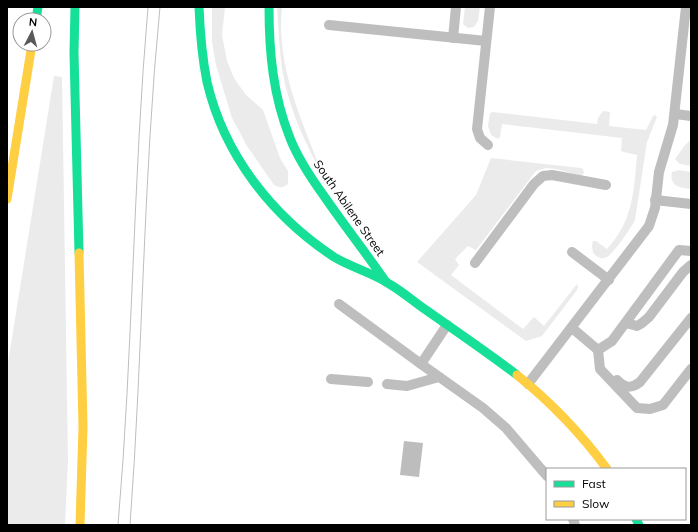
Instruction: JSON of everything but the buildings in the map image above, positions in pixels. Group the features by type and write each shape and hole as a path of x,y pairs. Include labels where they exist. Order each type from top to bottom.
{"main road":[{"path":"75,7 77,181 83,389 80,525"},
{"name":"South Abilene Street","path":"199,7 200,46 210,92 222,128 237,159 256,187 277,211 317,245 350,266 386,282 528,384 555,407 575,428 590,445 606,468"},
{"name":"South Abilene Street","path":"269,7 269,46 274,86 280,109 291,139 315,183 386,282"},
{"path":"7,199 31,52"}],"lane":[{"path":"453,38 456,7"},
{"path":"488,146 480,138 477,129 490,7"},
{"path":"528,384 609,280 649,226 653,217 659,172 670,138 675,114 686,7"},
{"path":"329,25 486,41"},
{"path":"675,114 691,116"},
{"path":"475,263 534,184 543,176 552,175 606,185"},
{"path":"655,200 691,204"},
{"path":"598,350 612,341 679,250 691,251"},
{"path":"572,252 609,280"},
{"path":"626,323 636,326 649,317 683,272 691,265"},
{"path":"339,304 484,408 506,428 546,475"},
{"path":"599,361 623,386 630,388 635,386 640,382 691,318"},
{"path":"421,364 447,325"},
{"path":"572,328 598,350 600,369 637,408 650,409 663,405 691,369"},
{"path":"387,384 407,386 439,377"},
{"path":"331,378 368,382"}],"shaded area":[{"path":"212,7 225,7 222,35 227,61 234,78 246,95 263,110 280,158 288,171 288,184 283,187 274,185 247,146 232,118 216,65 212,42"},
{"path":"277,7 282,7 281,29 283,51 292,93 323,176 299,126 286,88 281,57"},
{"path":"465,7 480,7 478,21 474,27 468,28 463,24"},
{"path":"54,76 62,77 68,460 65,525 7,525 7,369"},
{"path":"603,111 610,112 609,126 646,130 653,116 655,115 657,117 647,142 635,220 614,251 607,257 601,258 593,253 593,241 596,241 607,249 623,226 632,200 637,155 621,151 622,138 502,124 500,137 498,139 491,135 488,126 490,113 493,112 597,124 598,118"},
{"path":"691,140 691,166 680,164 675,159 685,145"},
{"path":"491,158 581,168 583,169 584,173 581,176 556,169 546,168 536,171 476,250 468,246 455,259 459,265 451,275 523,329 534,317 544,326 577,284 577,290 542,336 526,341 417,262 476,195"},
{"path":"679,170 691,172 691,189 679,187 672,180 672,172"},
{"path":"404,441 423,443 419,477 400,475"}],"tram line":[{"path":"118,525 127,396 139,136 148,7"},
{"path":"130,525 138,396 146,201 154,72 160,7"}],"traffic: fast":[{"path":"37,12 38,7"},
{"path":"75,7 74,53 79,253"},
{"path":"199,7 204,63 207,82 215,109 225,134 238,159 271,203 290,223 311,241 334,257 377,277 395,288 517,375"},
{"path":"269,7 273,74 284,122 293,146 314,182 386,282"},
{"path":"636,520 639,525"}],"traffic: slow":[{"path":"7,199 31,52"},
{"path":"79,253 83,427 80,525"},
{"path":"517,375 565,419 587,443 606,468"}]}
